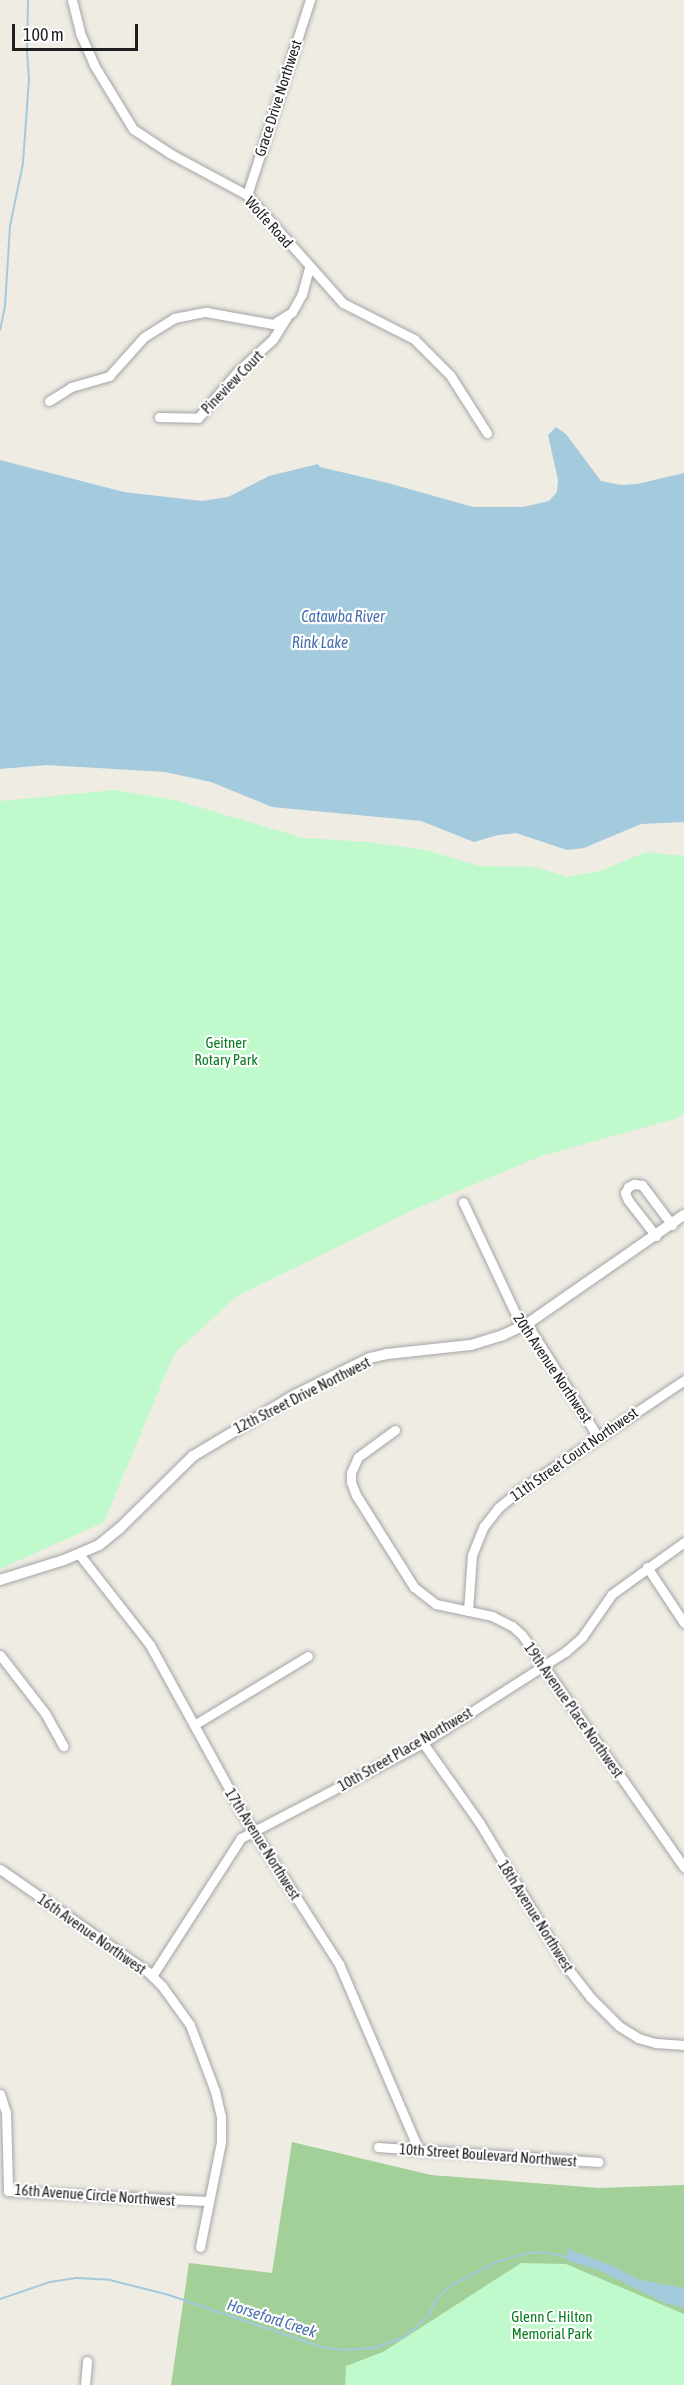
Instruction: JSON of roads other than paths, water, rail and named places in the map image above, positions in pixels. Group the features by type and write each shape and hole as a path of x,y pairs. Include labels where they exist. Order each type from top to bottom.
{"street":[{"name":"Wolfe Road","path":"72,0 80,33 94,65 134,129 171,154 247,195 343,303 414,339 431,354 450,375 487,433"},
{"name":"Grace Drive Northwest","path":"247,195 310,0"},
{"name":"Pineview Court","path":"159,417 198,418 238,371 273,339 302,294 309,267"},
{"path":"49,401 71,387 110,376 144,337 174,318 206,312 273,324 288,315"},
{"path":"656,1236 628,1200 626,1194 628,1187 634,1184 642,1185 672,1225"},
{"name":"20th Avenue Northwest","path":"463,1202 517,1317 527,1324 598,1437"},
{"name":"12th Street Drive Northwest","path":"0,1580 79,1554 99,1545 120,1528 193,1456 255,1417 353,1365 387,1354 471,1345 527,1324 684,1215"},
{"name":"11th Street Court Northwest","path":"468,1611 472,1555 489,1518 517,1492 684,1380"},
{"name":"19th Avenue Place Northwest","path":"395,1430 358,1457 351,1473 354,1490 416,1590 436,1604 492,1616 512,1626 545,1665 590,1736 684,1867"},
{"name":"10th Street Place Northwest","path":"152,1976 233,1847 241,1838 423,1743 545,1665 576,1643 612,1594 684,1542"},
{"name":"17th Avenue Northwest","path":"79,1554 150,1645 254,1831 339,1964 419,2151"},
{"path":"647,1567 684,1623"},
{"path":"0,1655 45,1713 63,1746"},
{"path":"194,1725 308,1656"},
{"name":"18th Avenue Northwest","path":"423,1743 479,1822 566,1966 590,1997 620,2026 638,2038 656,2043 684,2045"},
{"name":"16th Avenue Northwest","path":"0,1869 152,1976 184,2014 215,2091 220,2116 221,2142 200,2247"},
{"name":"16th Avenue Circle Northwest","path":"0,2094 6,2112 8,2191 208,2201"},
{"name":"10th Street Boulevard Northwest","path":"378,2147 598,2162"},
{"path":"85,2385 87,2361"}],"water":[{"name":"Rink Lake","path":"556,427 566,434 601,481 621,485 637,484 684,473 684,822 641,824 584,848 567,850 516,833 498,835 474,842 421,821 272,807 211,782 165,772 47,765 0,769 0,460 124,492 202,501 228,497 269,476 318,464 320,467 473,507 523,507 549,501 557,492 558,480 548,435"},
{"path":"568,2249 615,2267 640,2280 684,2288 684,2308 665,2303 599,2270 567,2260"}],"waterway":[{"path":"0,330 5,306 10,226 23,163 29,79 28,0"},
{"name":"Horseford Creek","path":"0,2299 50,2282 76,2278 110,2280 169,2295 322,2347 344,2350 375,2348 401,2338 414,2329 428,2316 436,2300 450,2286 496,2262 528,2253 543,2252 567,2257"}],"water label":[{"name":"Catawba River","path":"343,616"}],"park label":[{"name":"Geitner Rotary Park","path":"226,1050"},
{"name":"Glenn C. Hilton Memorial Park","path":"552,2324"}]}
